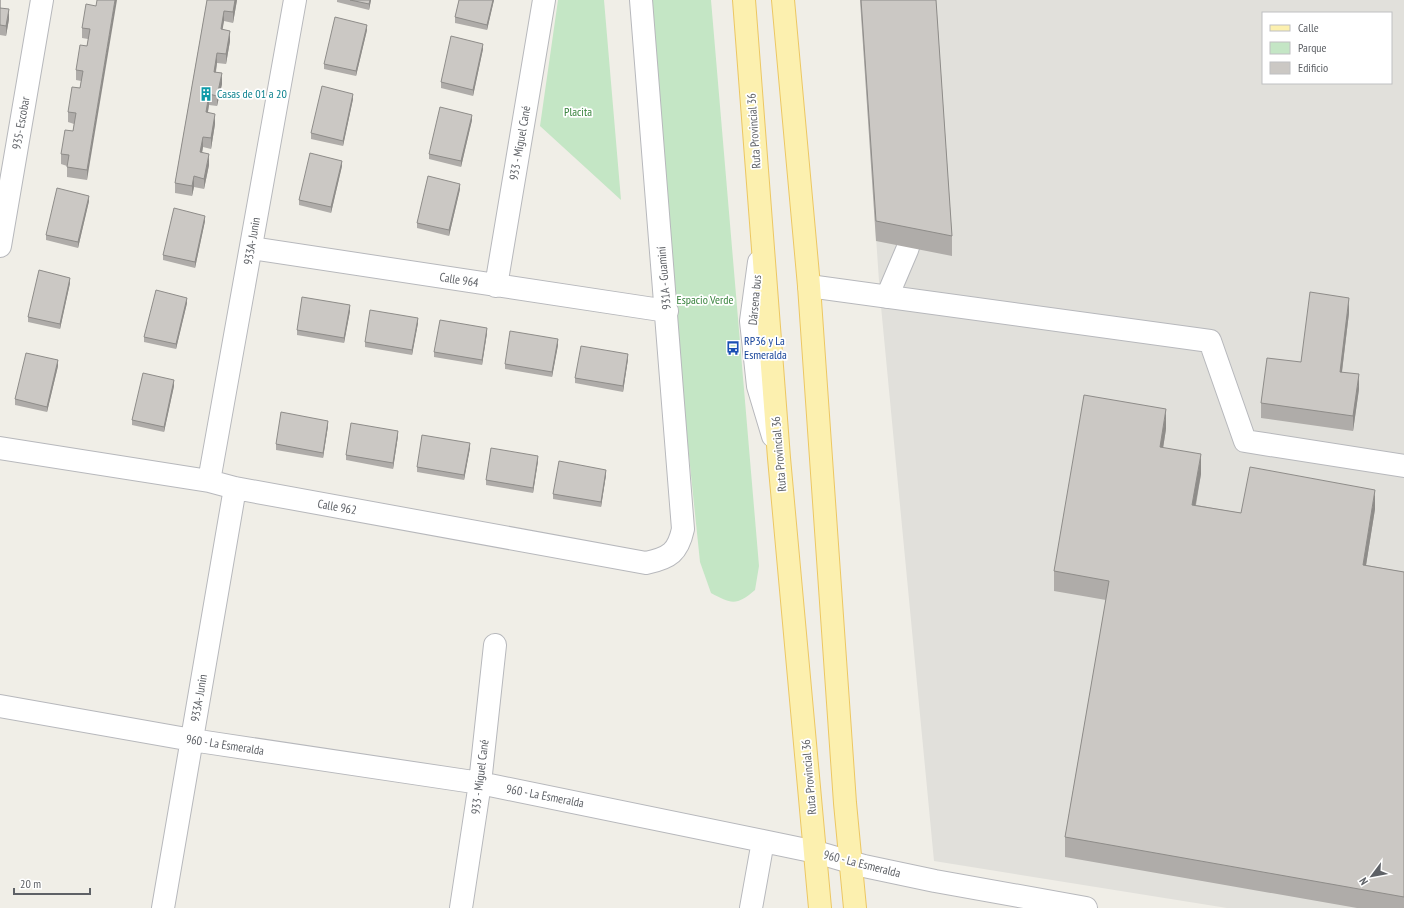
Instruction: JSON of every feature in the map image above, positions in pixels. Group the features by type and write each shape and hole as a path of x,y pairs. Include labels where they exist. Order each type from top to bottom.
{"main road":[{"name":"Ruta Provincial 36","path":"744,0 779,458 820,908"},
{"path":"783,0 809,286 844,795 852,863 855,908"}],"street":[{"name":"935- Escobar","path":"0,246 4,195 42,0"},
{"name":"933A- Junin","path":"209,481 295,0"},
{"name":"933 - Miguel Cané","path":"496,286 544,0"},
{"name":"931A - Guaminí","path":"641,0 684,528 680,543 671,553"},
{"path":"887,296 910,241 908,195"},
{"name":"Calle 964","path":"250,248 667,311"},
{"path":"809,286 1210,341 1245,441 1404,466"},
{"name":"Calle 962","path":"0,448 209,481 235,488 646,563 660,560 671,553"},
{"name":"933A- Junin","path":"163,908 235,488"},
{"name":"933 - Miguel Cané","path":"461,908 480,783 495,645"},
{"name":"960 - La Esmeralda","path":"0,706 192,740 480,783 816,852 852,863 935,881 1086,908"},
{"path":"751,908 763,841"}],"shaded area":[{"path":"860,0 1404,0 1404,908 1227,908 934,861 880,296"}],"green space":[{"name":"Placita","path":"558,0 604,0 621,200 540,126"},
{"name":"Espacio Verde","path":"649,0 711,0 759,566 755,590 743,599 734,602 711,593 700,562 674,311"}],"building":[{"path":"97,0 115,0 87,170 67,167 69,155 61,154 65,130 73,131 76,113 68,112 72,87 80,88 83,71 76,70 80,45 87,46 90,29 82,28 86,4 96,6"},
{"name":"Casas de 01 a 20","path":"207,0 235,0 233,12 224,11 221,29 230,31 226,54 217,53 214,72 222,73 217,96 209,94 206,112 215,114 211,138 203,137 200,152 209,154 204,179 194,176 192,186 175,183"},
{"path":"350,0 370,0 369,4"},
{"path":"459,0 493,0 487,25 455,17"},
{"path":"861,0 936,0 952,236 876,221"},
{"path":"0,8 9,9 6,26 0,25"},
{"path":"335,17 367,25 356,71 324,64"},
{"path":"451,36 483,44 473,90 441,82"},
{"path":"322,86 353,94 343,141 311,133"},
{"path":"440,107 472,115 461,161 429,154"},
{"path":"310,153 342,161 331,207 299,200"},
{"path":"428,176 460,184 449,230 417,223"},
{"path":"57,188 89,196 78,242 46,235"},
{"path":"174,208 205,216 195,262 163,255"},
{"path":"39,270 70,278 60,324 28,317"},
{"path":"156,290 187,298 176,344 144,337"},
{"path":"1310,292 1349,298 1340,372 1359,374 1353,416 1261,403 1267,358 1301,362"},
{"path":"302,297 350,305 344,338 297,330"},
{"path":"370,310 418,318 412,350 365,342"},
{"path":"440,320 487,328 482,360 434,352"},
{"path":"510,331 558,339 552,372 505,364"},
{"path":"581,346 628,354 623,386 575,378"},
{"path":"26,353 58,360 47,407 15,399"},
{"path":"143,373 174,380 164,427 132,420"},
{"path":"1084,395 1166,409 1160,447 1201,454 1192,505 1241,513 1250,467 1375,490 1363,565 1404,572 1404,897 1065,837 1109,581 1054,571"},
{"path":"281,412 328,421 323,453 276,444"},
{"path":"351,423 398,431 393,463 346,455"},
{"path":"422,435 470,443 464,475 417,467"},
{"path":"491,448 538,456 533,488 486,480"},
{"path":"559,461 606,470 601,502 553,494"}],"place":[{"name":"Casas de 01 a 20","path":"206,94"},
{"name":"RP36 y La Esmeralda","path":"733,348"}]}
